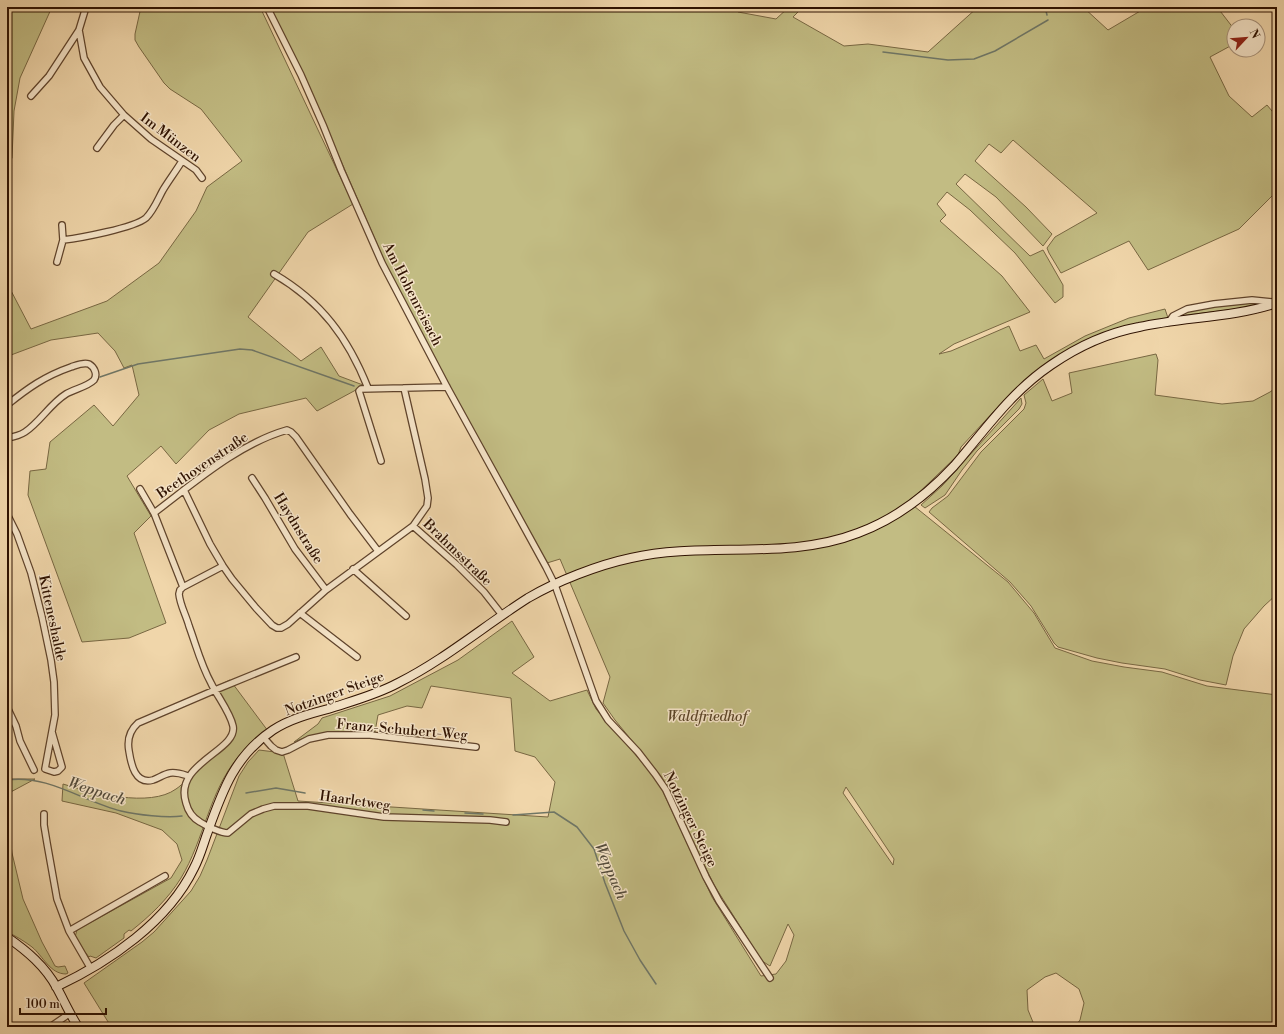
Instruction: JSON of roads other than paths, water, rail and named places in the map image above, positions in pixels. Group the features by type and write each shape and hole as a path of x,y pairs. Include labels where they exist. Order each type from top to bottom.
{"main road":[{"name":"Notzinger Steige","path":"56,987 100,964 146,929 175,898 185,886 195,867 223,790 239,762 249,750 274,729 292,721 360,699 396,684 436,662 530,597 555,584 603,566 632,558 670,552 799,547 843,538 876,526 896,516 932,488 954,465 1011,398 1036,376 1062,357 1091,342 1137,327 1250,310 1277,303"},
{"path":"7,937 33,956 46,971 56,987 69,1014 78,1027"}],"street":[{"path":"31,96 49,76 80,30 86,7"},
{"name":"Am Hohenreisach","path":"267,7 301,75 382,262 447,387 555,584"},
{"name":"Im Münzen","path":"80,30 84,58 100,88 124,115 151,139 182,162 196,170 202,178"},
{"name":"Im Münzen","path":"97,148 114,125 124,115"},
{"path":"63,240 79,238 142,221 155,207 163,191 182,162"},
{"path":"57,262 63,240 62,225"},
{"path":"274,274 300,291 332,322 352,353 368,388"},
{"path":"1169,322 1173,316 1187,310 1214,304 1252,300 1277,303"},
{"path":"7,405 37,382 53,374 81,364 86,363 92,366 96,374 93,380 88,384 65,395 25,432 20,435 7,438"},
{"path":"381,461 359,392 361,389 415,389 447,387"},
{"name":"Brahmsstraße","path":"404,388 428,498 427,506 412,526 457,565 484,592 502,615"},
{"name":"Beethovenstraße","path":"154,513 223,462 239,452 268,437 287,430 296,437 378,551"},
{"name":"Haydnstraße","path":"252,478 295,549 326,590"},
{"name":"Beethovenstraße","path":"140,489 154,513 183,587 180,590 180,599 202,663 214,690 233,724 233,734 221,747 188,776"},
{"path":"184,490 222,566 256,608 272,625 277,628 281,628 300,614 326,590 412,526"},
{"name":"Kitteneshalde","path":"7,514 17,534 31,573 44,624 51,660 54,682 55,715 44,769 54,772 58,771 62,767 62,762 52,732"},
{"path":"183,587 222,566"},
{"path":"353,569 406,616"},
{"name":"Notzinger Steige","path":"555,584 596,701 608,720 638,752 666,790 706,877 719,901 770,978"},
{"path":"300,614 357,658"},
{"path":"210,826 200,823 189,811 184,793 188,776 171,773 148,781 139,778 132,767 128,746 130,733 133,727 138,723 214,690 296,657"},
{"path":"7,707 16,726 20,741 34,770"},
{"name":"Franz-Schubert-Weg","path":"264,738 276,750 282,752 309,738 328,735 370,735 476,747"},
{"name":"Haarletweg","path":"210,826 220,832 228,833 252,814 262,809 284,805 308,806 384,817 490,820 506,822"},
{"path":"44,814 47,843 58,899 69,931 91,969"},
{"path":"69,931 165,876"},
{"path":"50,1027 69,1014"}],"waterway":[{"path":"1045,7 1047,15"},
{"path":"883,52 948,60 974,59 995,51 1048,20"},
{"path":"100,377 138,364 240,349 252,350 354,386"},
{"name":"Weppach","path":"7,780 22,779 37,781 66,790 107,807 121,811 144,815 182,816"},
{"name":"Weppach","path":"246,793 276,788 305,793"},
{"name":"Weppach","path":"341,803 366,806"},
{"name":"Weppach","path":"423,810 434,811"},
{"name":"Weppach","path":"513,815 554,812 577,827 594,849 605,883 624,931 640,960 656,984"},
{"name":"Weppach","path":"465,813 483,814"}],"park label":[{"name":"Waldfriedhof","path":"707,716"}]}
